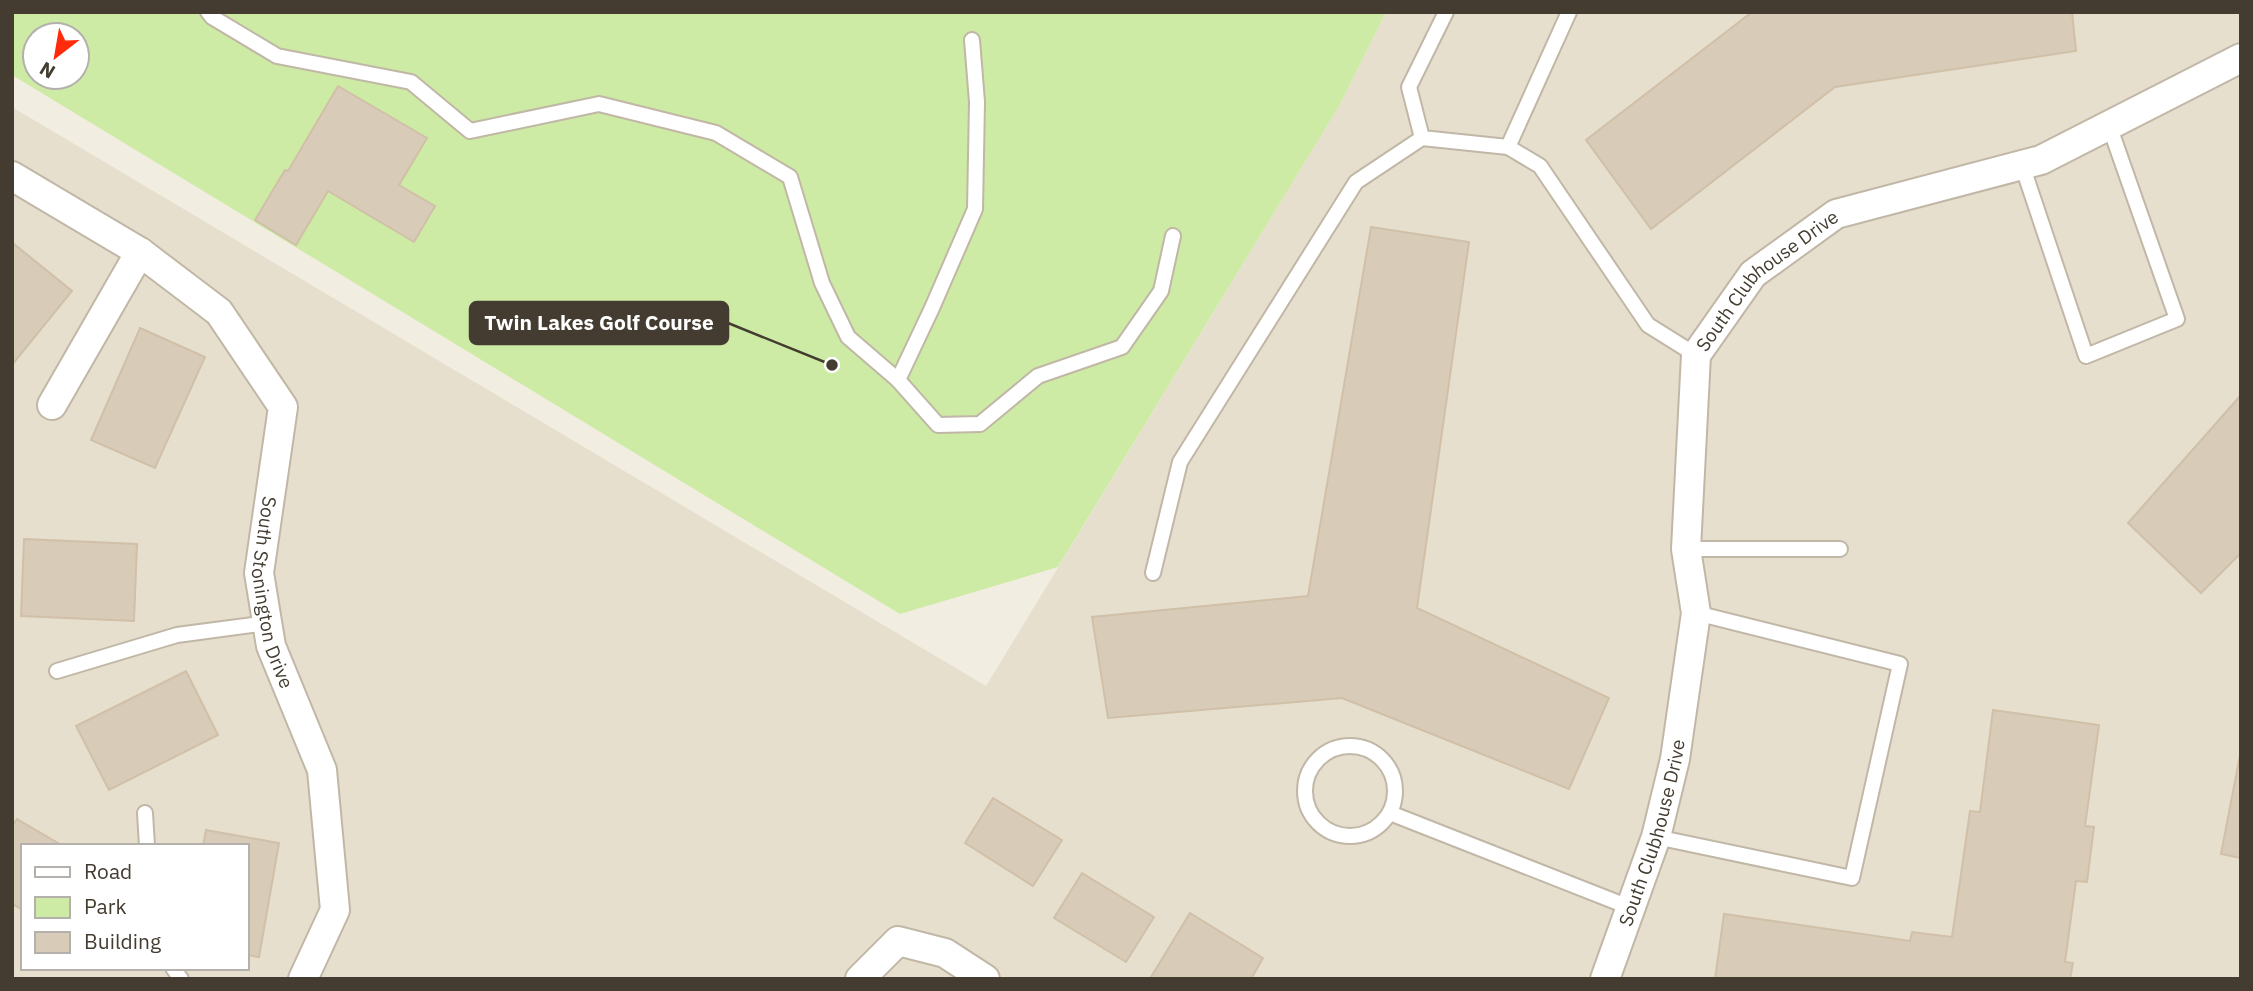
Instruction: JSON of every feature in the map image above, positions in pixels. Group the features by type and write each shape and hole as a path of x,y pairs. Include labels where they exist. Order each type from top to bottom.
{"street":[{"name":"South Clubhouse Drive","path":"1605,979 1656,837 1675,759 1696,613 1686,549 1696,355 1753,274 1836,214 2041,160 2241,58"},
{"name":"South Stonington Drive","path":"12,176 140,252 219,312 283,407 258,573 271,646 322,770 335,910 303,979"},
{"path":"52,405 140,252"},
{"path":"860,979 898,941 945,953 985,979"}],"lane":[{"path":"208,12 276,56 411,82 470,131 599,104 716,133 790,177 822,284 848,337 898,380 938,425 980,424 1038,376 1122,347 1161,291 1173,236"},
{"path":"1422,138 1409,87 1446,12"},
{"path":"1508,148 1569,12"},
{"path":"898,380 975,209 977,102 972,40"},
{"path":"2022,165 2086,356 2177,319 2109,125"},
{"path":"1153,573 1180,462 1356,182 1422,138 1508,148 1540,166 1648,324 1696,355"},
{"path":"1686,549 1840,549"},
{"path":"1656,837 1852,878 1900,664 1696,613"},
{"path":"57,671 177,635 267,623"},
{"path":"1341,746 1370,750 1382,758 1395,784 1395,799 1390,813 1381,825 1368,833 1353,837 1337,835 1323,829 1312,818 1306,804 1304,789 1307,774 1315,761 1327,751 1341,746"},
{"path":"145,813 147,844"},
{"path":"1390,813 1629,907"}],"shaded area":[{"path":"1386,12 2241,12 2241,979 12,979 12,107 986,686 1339,106"}],"green space":[{"path":"12,12 1386,12 1339,106 1058,567 900,614 38,91 91,91 91,21 21,21 21,80 12,75"}],"building":[{"path":"1752,12 2072,12 2076,51 1835,87 1651,229 1586,140"},
{"path":"338,86 427,138 399,185 435,206 414,242 328,191 296,245 255,220 285,170 288,171"},
{"path":"1371,227 1469,242 1417,608 1609,698 1569,789 1342,698 1108,718 1092,617 1308,596"},
{"path":"12,245 72,291 12,365"},
{"path":"140,328 205,357 155,468 91,440"},
{"path":"2241,395 2241,553 2201,593 2128,523"},
{"path":"24,539 137,544 134,621 21,616"},
{"path":"186,671 218,735 109,790 76,726"},
{"path":"1993,710 2099,725 2085,826 2094,827 2087,882 2076,881 2065,962 2073,963 2070,979 1715,979 1724,914 1910,941 1912,932 1952,937 1970,811 1980,812"},
{"path":"2241,755 2241,858 2221,854"},
{"path":"993,798 1062,840 1033,886 965,843"},
{"path":"17,819 60,844 21,844 21,909 12,904 12,826"},
{"path":"206,830 279,843 259,957 248,955 248,844 203,844"},
{"path":"1082,873 1154,917 1126,962 1054,918"},
{"path":"1190,913 1263,958 1251,979 1151,977"}],"place":[{"name":"Twin Lakes Golf Course","path":"832,365"}]}
